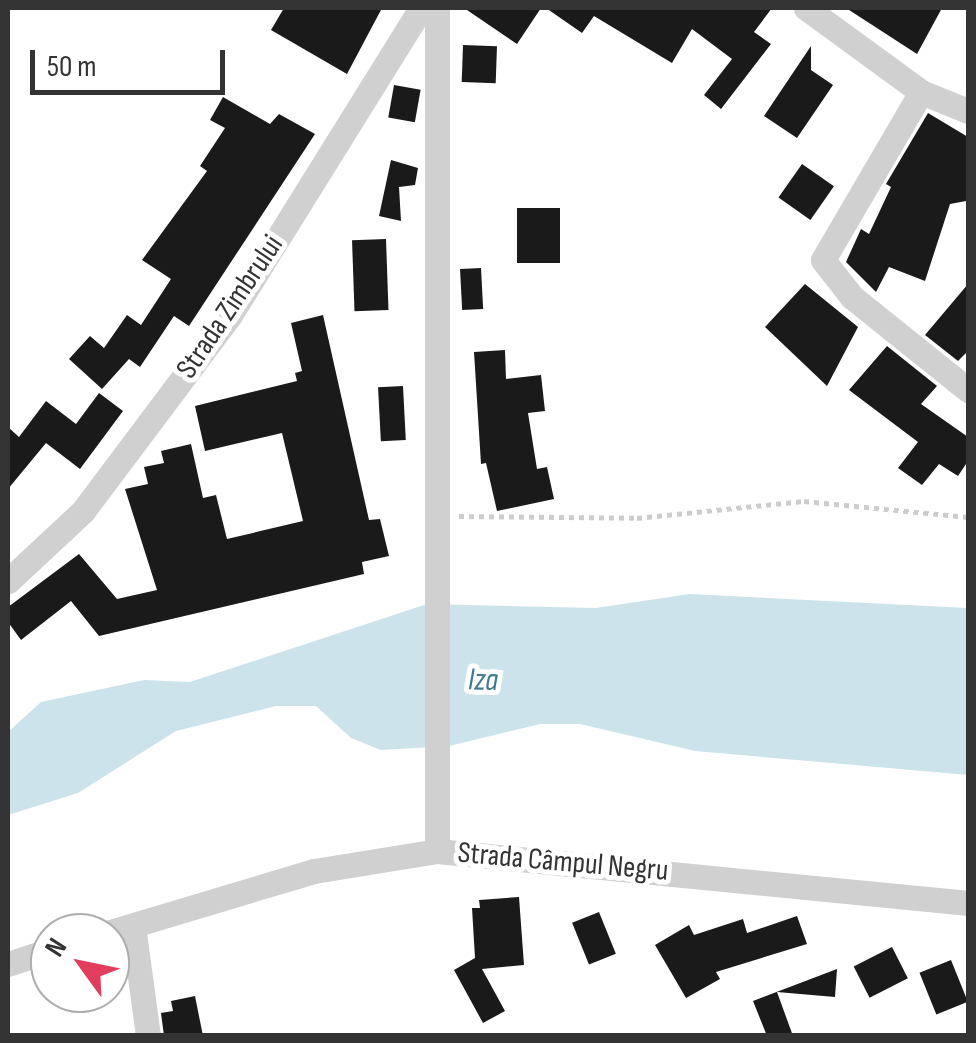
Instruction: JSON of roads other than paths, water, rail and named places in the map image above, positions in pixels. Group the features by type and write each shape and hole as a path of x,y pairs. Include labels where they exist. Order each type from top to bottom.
{"street":[{"name":"Strada Zimbrului","path":"8,581 82,510 230,315 421,8"},
{"path":"437,8 438,851"},
{"path":"806,8 921,92 968,112"},
{"path":"921,92 823,260 852,297 968,390"},
{"name":"Strada Câmpul Negru","path":"130,927 314,871 438,851 968,904"},
{"path":"133,926 148,1036"}],"water":[{"name":"Iza","path":"689,594 968,608 968,775 695,751 580,724 540,724 449,746 381,750 351,738 316,706 276,706 176,731 78,793 8,815 8,732 41,702 144,680 190,682 427,604 596,608"}]}
